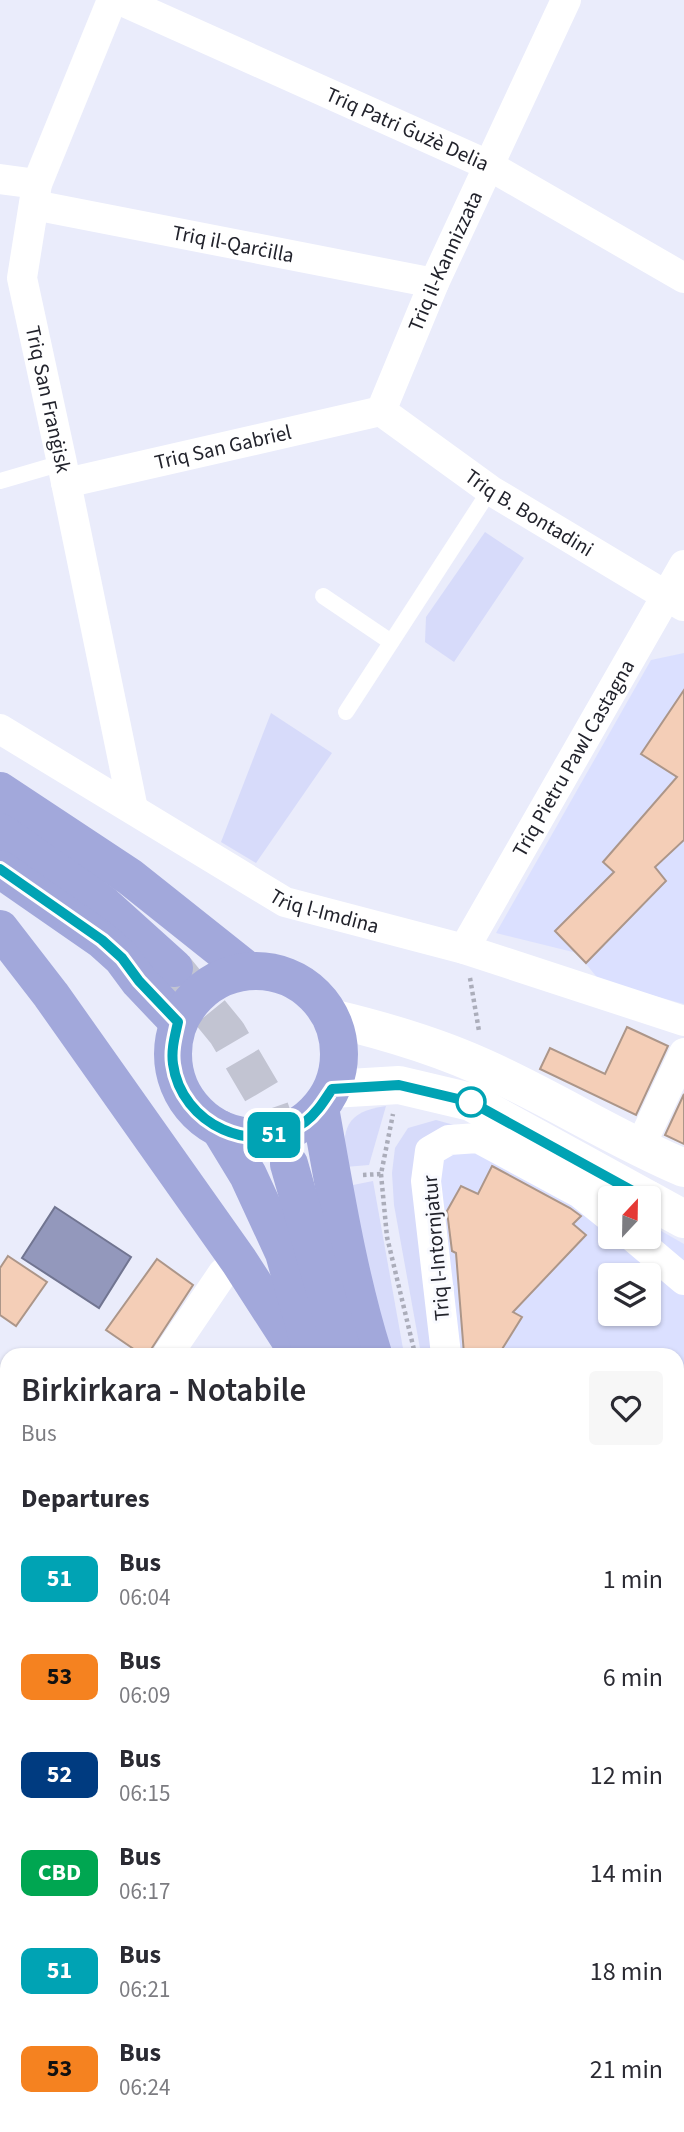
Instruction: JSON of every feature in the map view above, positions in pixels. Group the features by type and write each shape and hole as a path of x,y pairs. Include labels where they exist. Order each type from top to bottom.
{"highway":[{"path":"0,791 130,877 257,971"},
{"path":"0,832 103,904 174,968"},
{"path":"0,869 102,940 122,958 139,981 178,1022"},
{"path":"0,929 51,995 239,1261 295,1348"},
{"path":"257,971 285,976 304,986 320,1001 331,1018 339,1042 339,1066 326,1099 303,1123 284,1133 262,1137 240,1136 220,1129 202,1118 177,1084 173,1053 178,1022 195,996 219,979 257,971"},
{"path":"326,1099 333,1178 362,1318 371,1348"},
{"path":"220,1129 248,1175 284,1253 310,1348"},
{"path":"289,1164 341,1348"}],"main road":[{"path":"331,1018 393,1035 481,1067 639,1149 684,1168"},
{"path":"326,1099 399,1085 471,1102 624,1186"},
{"path":"662,1207 684,1219"}],"street":[{"name":"Triq San Franġisk","path":"112,0 35,194 22,278 133,809"},
{"name":"Triq Patri Ġużè Delia","path":"120,0 488,165 684,278"},
{"name":"Triq il-Kannizzata","path":"381,411 434,283 566,0"},
{"name":"Triq il-Qarċilla","path":"0,178 35,194 434,283"},
{"name":"Triq San Gabriel","path":"64,473 381,411"},
{"name":"Triq B. Bontadini","path":"381,411 490,490 676,601"},
{"name":"Triq Pietru Pawl Castagna","path":"464,949 676,601 684,565"},
{"name":"Triq l-Imdina","path":"0,729 285,902 464,949 684,1021"},
{"path":"639,1149 684,1053"},
{"name":"Triq l-Intornjatur","path":"445,1348 426,1181 430,1151 449,1140 478,1138 580,1193 598,1208"},
{"path":"648,1250 684,1280"},
{"path":"172,1348 223,1273 239,1261"}],"lane":[{"path":"0,481 64,473"},
{"path":"346,712 490,490"},
{"path":"323,596 391,642"}],"path":[{"path":"399,1085 381,1174 387,1237 414,1348"},
{"path":"333,1178 381,1174"}],"shaded area":[{"path":"485,532 524,558 454,662 425,642 426,617"},
{"path":"684,653 684,1004 600,981 577,953 496,933 651,660"},
{"path":"271,713 332,753 256,863 221,842"},
{"path":"386,1106 369,1165 345,1167 344,1142 349,1124 362,1113"},
{"path":"436,1120 472,1130 423,1145 432,1348 420,1348 394,1205 392,1173 395,1148 408,1128"},
{"path":"498,1141 598,1196 598,1250 662,1250 662,1231 684,1244 684,1348 455,1348 435,1172 440,1153"},
{"path":"373,1181 403,1348 383,1348 343,1187"},
{"path":"55,1207 131,1257 99,1308 22,1258"}],"building":[{"path":"684,690 684,840 655,867 666,881 586,963 555,931 614,872 603,862 677,777 641,754"},
{"path":"627,1027 668,1046 636,1115 540,1069 550,1048 605,1074"},
{"path":"684,1094 684,1144 665,1135"},
{"path":"492,1166 581,1216 573,1224 586,1235 513,1312 522,1317 503,1348 464,1348 456,1253 452,1251 447,1211 461,1186 478,1194"},
{"path":"8,1256 47,1282 16,1326 0,1315 0,1268"},
{"path":"157,1259 193,1285 152,1348 132,1348 106,1330"}],"tunnel":[{"path":"174,968 227,1033 267,1101 289,1164"}],"bus line":[{"name":"51","path":"0,869 102,940 122,958 139,981 178,1022 173,1042 177,1084 202,1118 220,1129 240,1136 262,1137 284,1133 303,1123 320,1108 332,1089 399,1085 471,1102 624,1186"}]}
